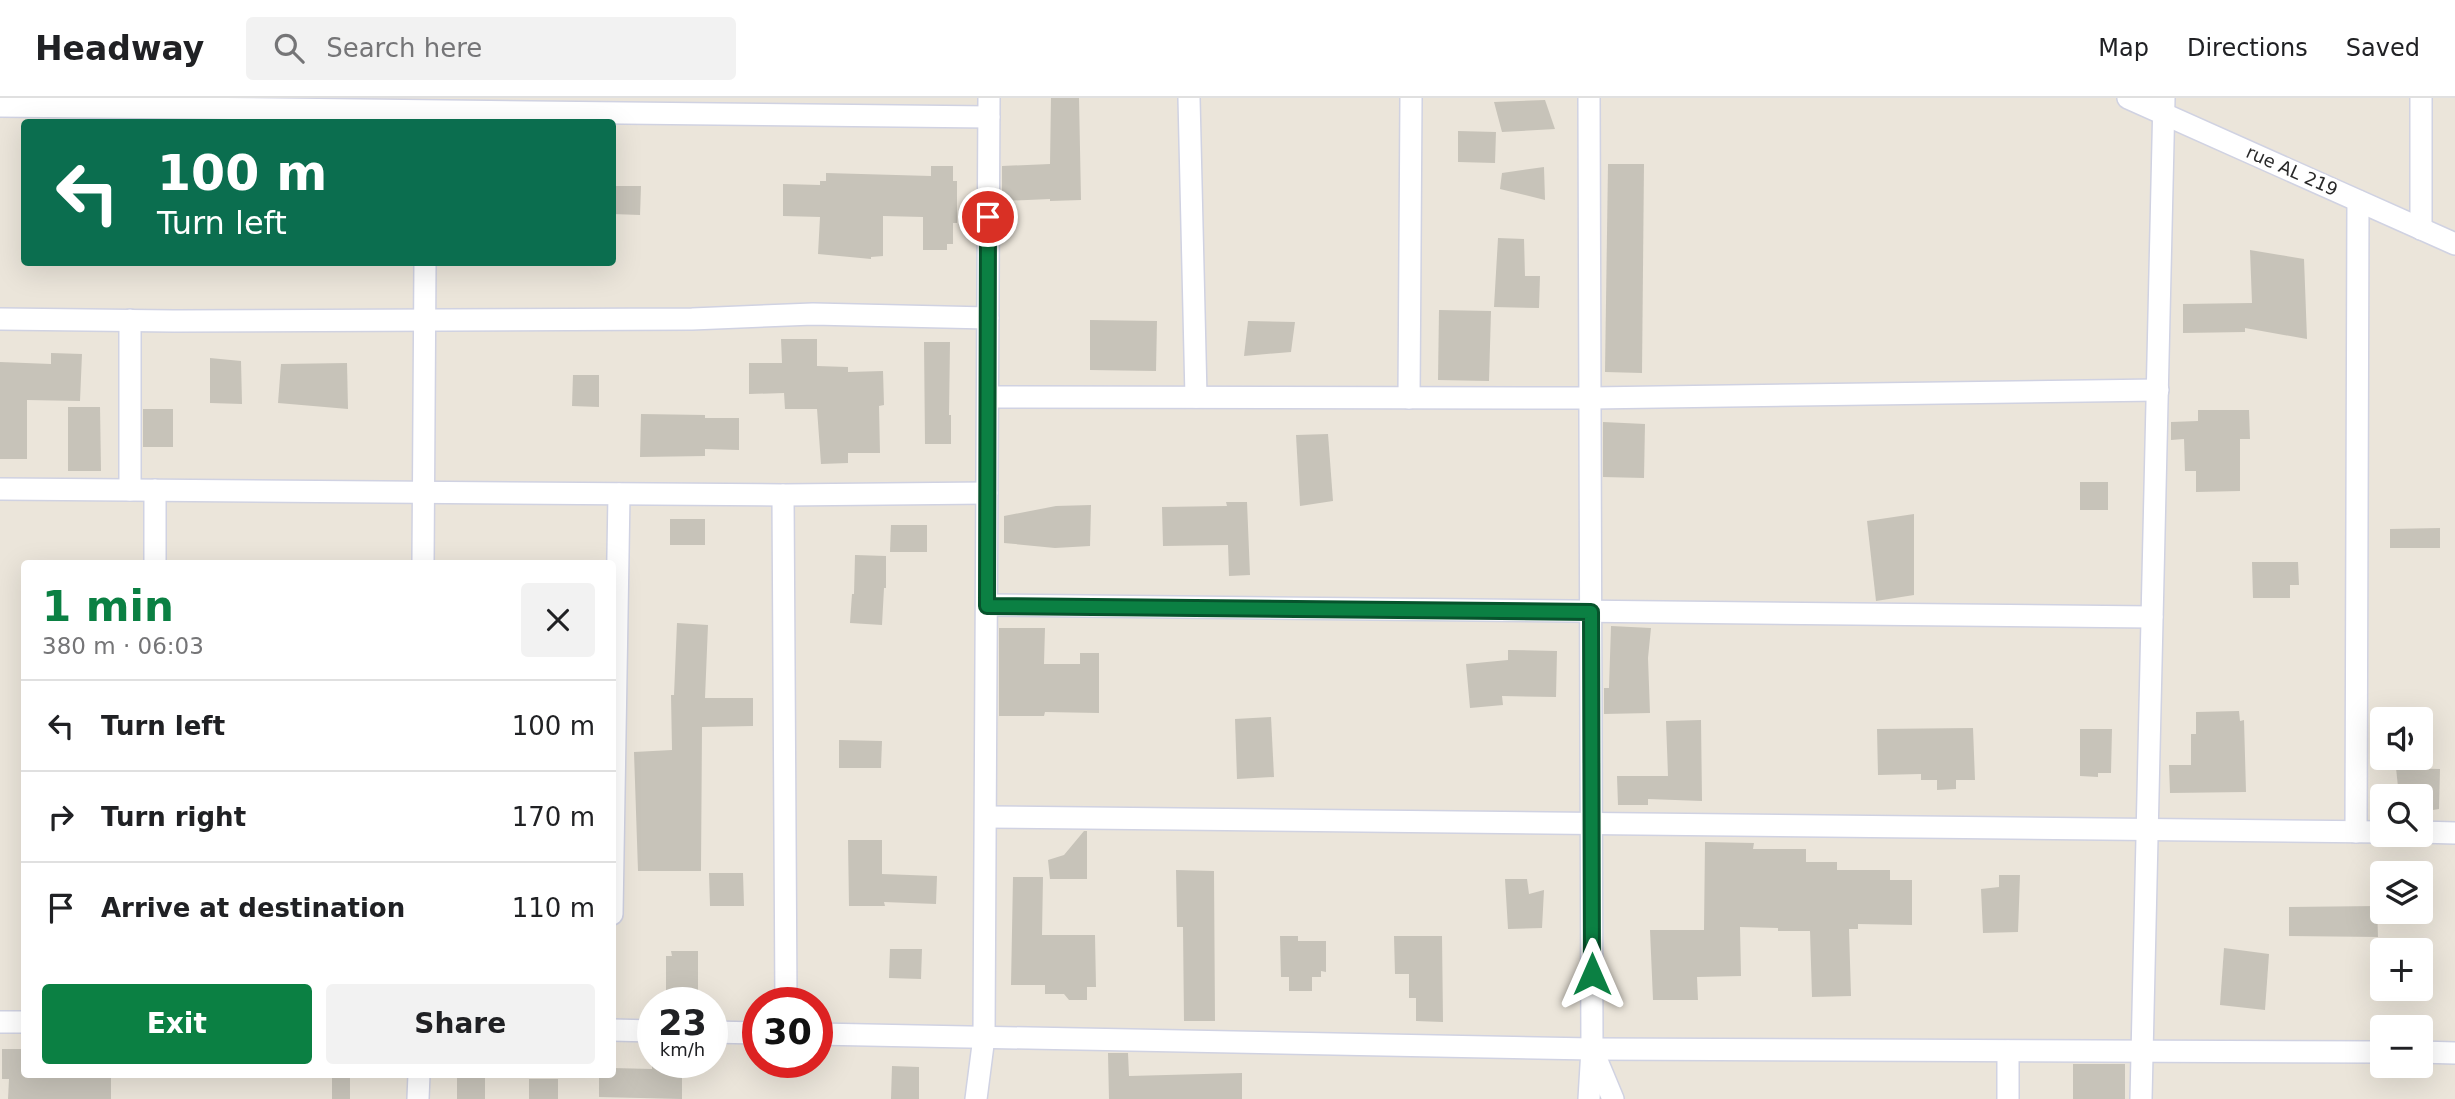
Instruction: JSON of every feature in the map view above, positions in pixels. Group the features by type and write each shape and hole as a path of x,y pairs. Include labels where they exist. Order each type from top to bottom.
{"street":[{"path":"1189,98 1196,397"},
{"path":"1409,398 1411,98"},
{"path":"1589,98 1592,823 1592,1049 1589,1099"},
{"name":"rue AL 219","path":"2128,98 2164,106 2358,201 2455,244"},
{"path":"2421,98 2421,229"},
{"path":"0,106 162,103 427,110 627,105 989,107 984,1037 976,1099"},
{"path":"2141,1099 2164,106"},
{"path":"2356,832 2358,201"},
{"path":"423,560 425,266"},
{"path":"0,319 692,319 813,314 988,318"},
{"path":"130,320 130,490"},
{"path":"988,397 1591,398 2158,390"},
{"path":"0,489 783,495 987,493"},
{"path":"155,490 155,560"},
{"path":"616,674 619,494"},
{"path":"783,495 786,987"},
{"path":"987,606 2152,617"},
{"path":"986,817 2370,832"},
{"path":"2433,832 2455,833"},
{"path":"0,1022 21,1022"},
{"path":"616,1030 637,1031"},
{"path":"833,1034 1592,1049 2370,1052"},
{"path":"1592,1049 1614,1099"},
{"path":"2008,1051 2008,1099"},
{"path":"2433,1052 2455,1053"},
{"path":"418,1099 419,1078"}],"building":[{"path":"1051,98 1079,98 1081,200 1002,201 1002,166 1050,164"},
{"path":"1545,100 1555,129 1502,132 1494,102"},
{"path":"1458,131 1496,132 1495,163 1458,162"},
{"path":"1608,164 1644,164 1642,373 1605,372"},
{"path":"931,166 953,166 953,181 957,181 957,223 953,223 953,244 947,244 947,250 923,250 923,217 883,216 883,256 871,259 818,254 820,217 783,216 783,184 820,185 820,181 826,181 826,173 931,176"},
{"path":"1544,167 1545,200 1500,189 1502,173"},
{"path":"616,186 641,186 640,215 616,214"},
{"path":"1498,238 1524,239 1525,276 1540,276 1539,308 1494,307"},
{"path":"2250,250 2304,259 2307,339 2245,328 2245,332 2183,333 2183,304 2252,303"},
{"path":"1439,310 1491,311 1489,381 1438,380"},
{"path":"1090,320 1157,321 1156,371 1090,370"},
{"path":"1248,321 1295,322 1291,352 1244,356"},
{"path":"781,339 817,339 817,366 848,367 848,372 883,371 884,405 879,406 880,453 848,453 848,463 821,464 817,409 785,409 784,393 749,394 749,363 782,363"},
{"path":"924,342 950,342 951,444 925,444"},
{"path":"51,353 82,354 80,401 27,400 27,459 0,459 0,362 51,364"},
{"path":"210,358 241,361 242,404 210,403"},
{"path":"347,363 348,409 278,403 281,364"},
{"path":"573,375 599,375 599,407 572,406"},
{"path":"68,407 100,407 101,471 68,471"},
{"path":"143,409 173,409 173,447 143,447"},
{"path":"2198,410 2249,410 2250,439 2240,439 2240,491 2196,492 2196,471 2185,471 2184,439 2171,440 2171,422 2198,421"},
{"path":"641,414 739,418 739,450 705,449 705,456 640,457"},
{"path":"1603,422 1645,424 1644,478 1603,477"},
{"path":"1328,434 1333,501 1300,506 1296,435"},
{"path":"2080,482 2108,482 2108,510 2080,510"},
{"path":"1226,502 1247,502 1250,575 1229,576 1228,545 1163,546 1162,507 1227,506"},
{"path":"1091,505 1090,546 1055,548 1004,543 1004,516 1056,506"},
{"path":"1914,514 1914,595 1876,601 1867,521"},
{"path":"670,519 705,519 705,545 670,545"},
{"path":"891,525 927,525 927,552 890,552"},
{"path":"2440,528 2440,548 2390,548 2390,529"},
{"path":"855,555 886,556 882,625 850,623"},
{"path":"2252,562 2298,562 2299,585 2290,585 2290,598 2253,598"},
{"path":"677,623 708,625 705,698 753,698 753,726 702,727 701,871 638,871 634,752 672,750 671,695 674,695"},
{"path":"1611,626 1651,628 1648,658 1650,713 1604,714 1604,688 1609,688"},
{"path":"999,628 1045,628 1044,664 1080,664 1080,653 1099,653 1099,713 1045,712 1044,716 999,716"},
{"path":"1508,650 1557,651 1556,697 1502,696 1503,705 1470,708 1466,664 1508,660"},
{"path":"2239,711 2240,721 2244,720 2246,792 2170,793 2169,765 2191,765 2191,734 2196,734 2196,712"},
{"path":"1271,717 1274,777 1237,779 1235,719"},
{"path":"1701,720 1702,801 1648,799 1648,805 1618,805 1617,776 1668,776 1666,721"},
{"path":"1973,728 1975,780 1956,780 1956,789 1937,790 1937,780 1921,780 1921,774 1878,775 1877,729"},
{"path":"2080,729 2112,729 2111,773 2098,773 2098,777 2080,776"},
{"path":"839,740 882,741 881,768 839,768"},
{"path":"2440,769 2439,809 2433,810 2433,784 2398,784 2396,770"},
{"path":"1084,831 1087,831 1087,879 1050,879 1048,860 1064,855"},
{"path":"848,840 882,840 882,874 937,876 936,904 884,902 885,906 849,906"},
{"path":"1705,842 1754,843 1753,849 1806,849 1806,862 1837,862 1837,870 1890,870 1890,880 1912,880 1912,925 1858,924 1858,929 1849,929 1851,996 1812,997 1810,931 1740,927 1741,976 1697,977 1698,1000 1653,1000 1650,930 1704,930"},
{"path":"1176,870 1214,871 1215,1021 1184,1021 1183,927 1177,927"},
{"path":"709,873 743,873 744,906 710,906"},
{"path":"1999,875 2020,875 2018,932 1983,933 1981,889 1999,887"},
{"path":"1013,877 1043,877 1042,935 1095,935 1096,987 1087,987 1087,1000 1069,1000 1064,994 1045,994 1045,985 1011,985"},
{"path":"1505,879 1527,879 1529,894 1544,890 1542,928 1508,929"},
{"path":"2370,906 2370,924 2378,924 2378,937 2289,936 2289,907"},
{"path":"1280,936 1298,936 1298,941 1326,941 1326,972 1321,971 1321,977 1312,977 1312,991 1289,991 1289,977 1281,977"},
{"path":"1394,936 1442,936 1443,1022 1416,1021 1416,998 1409,998 1409,974 1395,974"},
{"path":"2224,948 2269,954 2265,1010 2220,1005"},
{"path":"890,949 922,949 921,979 889,978"},
{"path":"671,951 698,951 698,987 666,987 666,956 672,956"},
{"path":"2,1049 21,1049 21,1078 111,1078 111,1099 8,1099 9,1079 2,1079"},
{"path":"1108,1053 1128,1053 1129,1076 1242,1073 1242,1099 1109,1099"},
{"path":"2073,1064 2125,1064 2125,1099 2073,1099"},
{"path":"892,1066 919,1067 919,1099 891,1099"},
{"path":"616,1068 637,1069 637,1078 682,1078 682,1099 599,1097 599,1078 616,1078"},
{"path":"332,1078 350,1078 350,1099 332,1099"},
{"path":"457,1078 485,1078 485,1099 457,1099"},
{"path":"529,1079 558,1079 558,1099 529,1099"}],"route":[{"path":"988,217 987,606 1591,612 1592,974"}]}
